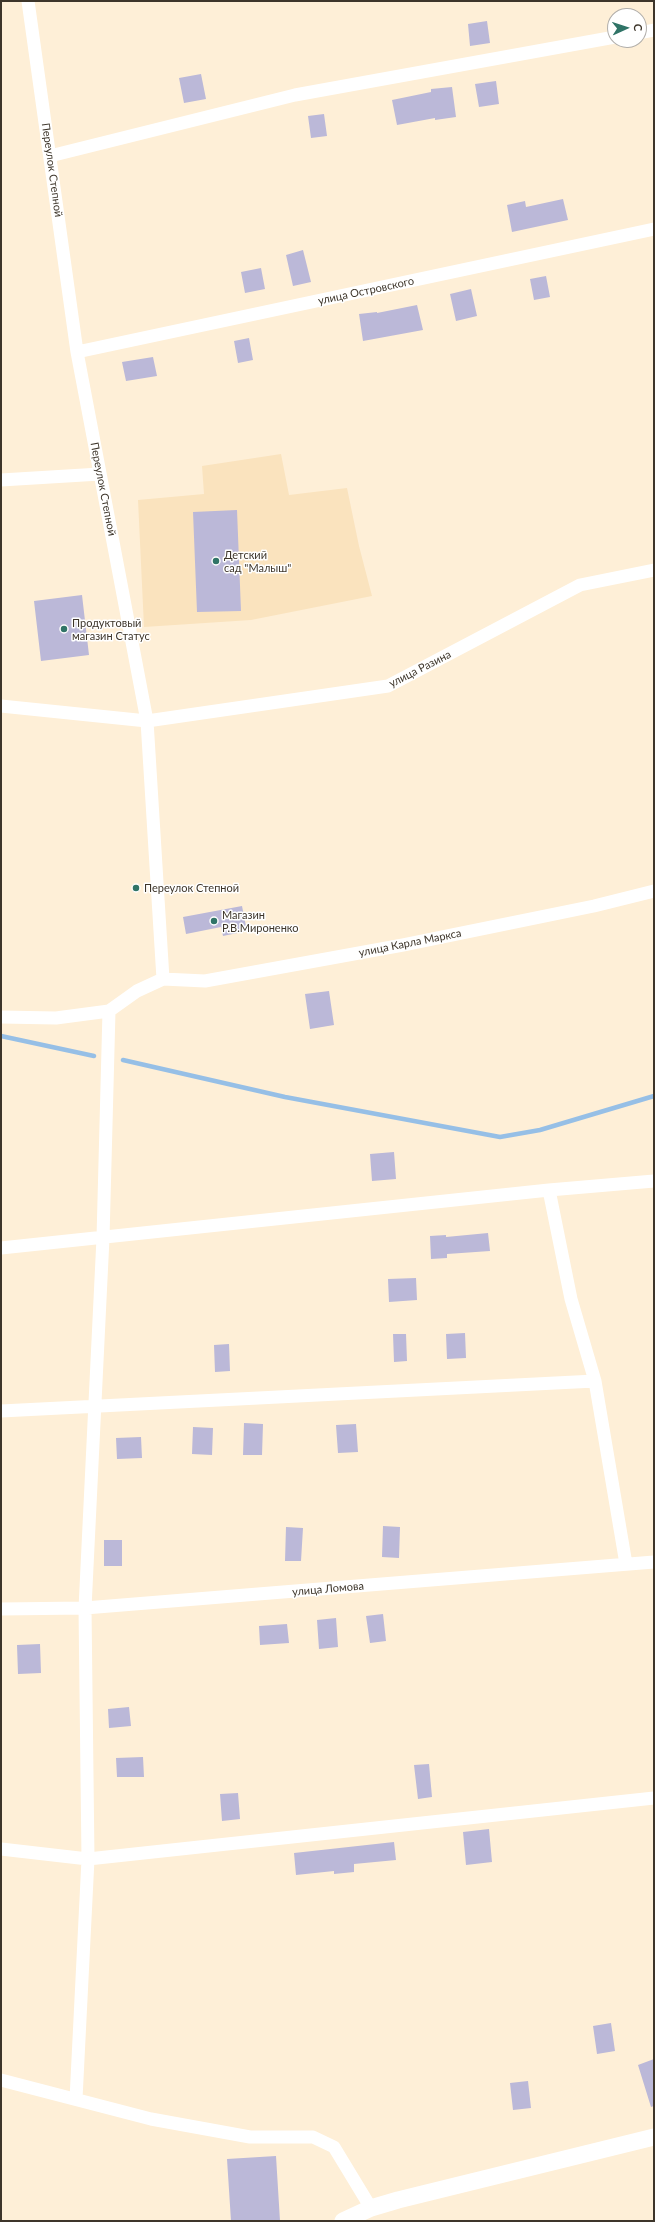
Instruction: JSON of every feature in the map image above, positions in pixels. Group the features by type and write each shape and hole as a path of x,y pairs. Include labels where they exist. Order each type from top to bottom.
{"street":[{"name":"Переулок Степной","path":"28,1 77,352 147,721 163,979"},
{"path":"50,156 295,95 607,38"},
{"name":"улица Островского","path":"77,352 654,229"},
{"path":"1,480 100,474"},
{"name":"улица Разина","path":"1,706 147,721 388,686 580,585 654,570"},
{"name":"улица Карла Маркса","path":"163,979 205,981 403,945 594,906 654,891"},
{"path":"1,1018 56,1018 110,1011 137,991 163,979"},
{"path":"76,2099 88,1859 85,1608 103,1238 110,1011"},
{"path":"1,1248 549,1190 654,1182"},
{"path":"549,1190 571,1299 595,1382 626,1564"},
{"path":"1,1411 95,1405 595,1382"},
{"name":"улица Ломова","path":"1,1609 85,1608 654,1562"},
{"path":"1,1849 88,1859 654,1798"},
{"path":"1,2080 151,2119 250,2137 313,2137 334,2147 371,2208"},
{"path":"343,2221 371,2208 654,2137"}],"shaded area":[{"path":"281,454 289,495 347,488 359,546 372,596 251,620 144,627 138,500 204,494 202,466"}],"building":[{"path":"487,21 490,43 470,46 468,24"},
{"path":"201,74 206,99 184,103 179,78"},
{"path":"496,81 499,104 479,107 475,84"},
{"path":"452,87 456,117 435,120 435,118 397,125 392,100 431,92 431,89"},
{"path":"324,114 327,136 311,138 308,116"},
{"path":"563,199 568,220 512,232 507,205 525,201 526,207"},
{"path":"303,250 311,282 293,286 286,255"},
{"path":"261,268 265,289 245,293 241,272"},
{"path":"546,276 550,297 534,300 530,279"},
{"path":"471,289 477,316 456,321 450,294"},
{"path":"417,305 423,330 363,341 359,314 377,313"},
{"path":"249,338 253,360 238,363 234,341"},
{"path":"153,357 157,376 126,381 122,362"},
{"path":"237,510 241,611 197,612 193,512"},
{"path":"82,595 89,655 41,661 34,601"},
{"path":"242,906 247,931 223,936 221,927 186,934 183,917"},
{"path":"329,991 334,1025 310,1029 305,994"},
{"path":"394,1152 396,1179 372,1181 370,1154"},
{"path":"488,1233 490,1251 447,1254 447,1258 431,1259 430,1236 446,1235 446,1237"},
{"path":"416,1278 417,1300 389,1302 388,1279"},
{"path":"465,1333 466,1358 447,1359 446,1334"},
{"path":"393,1334 406,1334 407,1361 394,1362"},
{"path":"229,1344 230,1371 215,1372 214,1345"},
{"path":"244,1423 263,1424 262,1455 243,1455"},
{"path":"356,1424 358,1452 338,1453 336,1425"},
{"path":"193,1427 213,1428 212,1455 192,1454"},
{"path":"141,1437 142,1458 117,1459 116,1438"},
{"path":"383,1526 400,1527 399,1558 382,1557"},
{"path":"286,1527 303,1528 301,1561 285,1561"},
{"path":"104,1540 122,1540 122,1566 104,1566"},
{"path":"383,1614 386,1641 370,1643 366,1616"},
{"path":"336,1618 338,1647 319,1649 317,1620"},
{"path":"287,1624 289,1643 260,1645 259,1626"},
{"path":"40,1644 41,1673 18,1674 17,1645"},
{"path":"129,1707 131,1726 109,1728 108,1709"},
{"path":"143,1757 144,1777 117,1777 116,1758"},
{"path":"429,1764 432,1797 418,1799 414,1765"},
{"path":"238,1793 240,1819 222,1821 220,1794"},
{"path":"489,1829 492,1862 466,1865 463,1832"},
{"path":"394,1842 396,1860 354,1864 354,1872 334,1874 334,1871 296,1875 294,1853"},
{"path":"611,2023 615,2051 597,2054 593,2026"},
{"path":"654,2059 654,2106 651,2107 638,2065"},
{"path":"528,2081 531,2108 513,2110 510,2083"},
{"path":"276,2156 280,2221 231,2221 227,2159"}],"waterway":[{"path":"1,1036 94,1056"},
{"path":"123,1060 285,1097 500,1137 540,1130 654,1096"}],"place":[{"name":"Детский сад \"Малыш\"","path":"216,561"},
{"name":"Продуктовый магазин Статус","path":"64,629"},
{"name":"Переулок Степной","path":"136,888"},
{"name":"Магазин Р.В.Мироненко","path":"214,921"}]}
